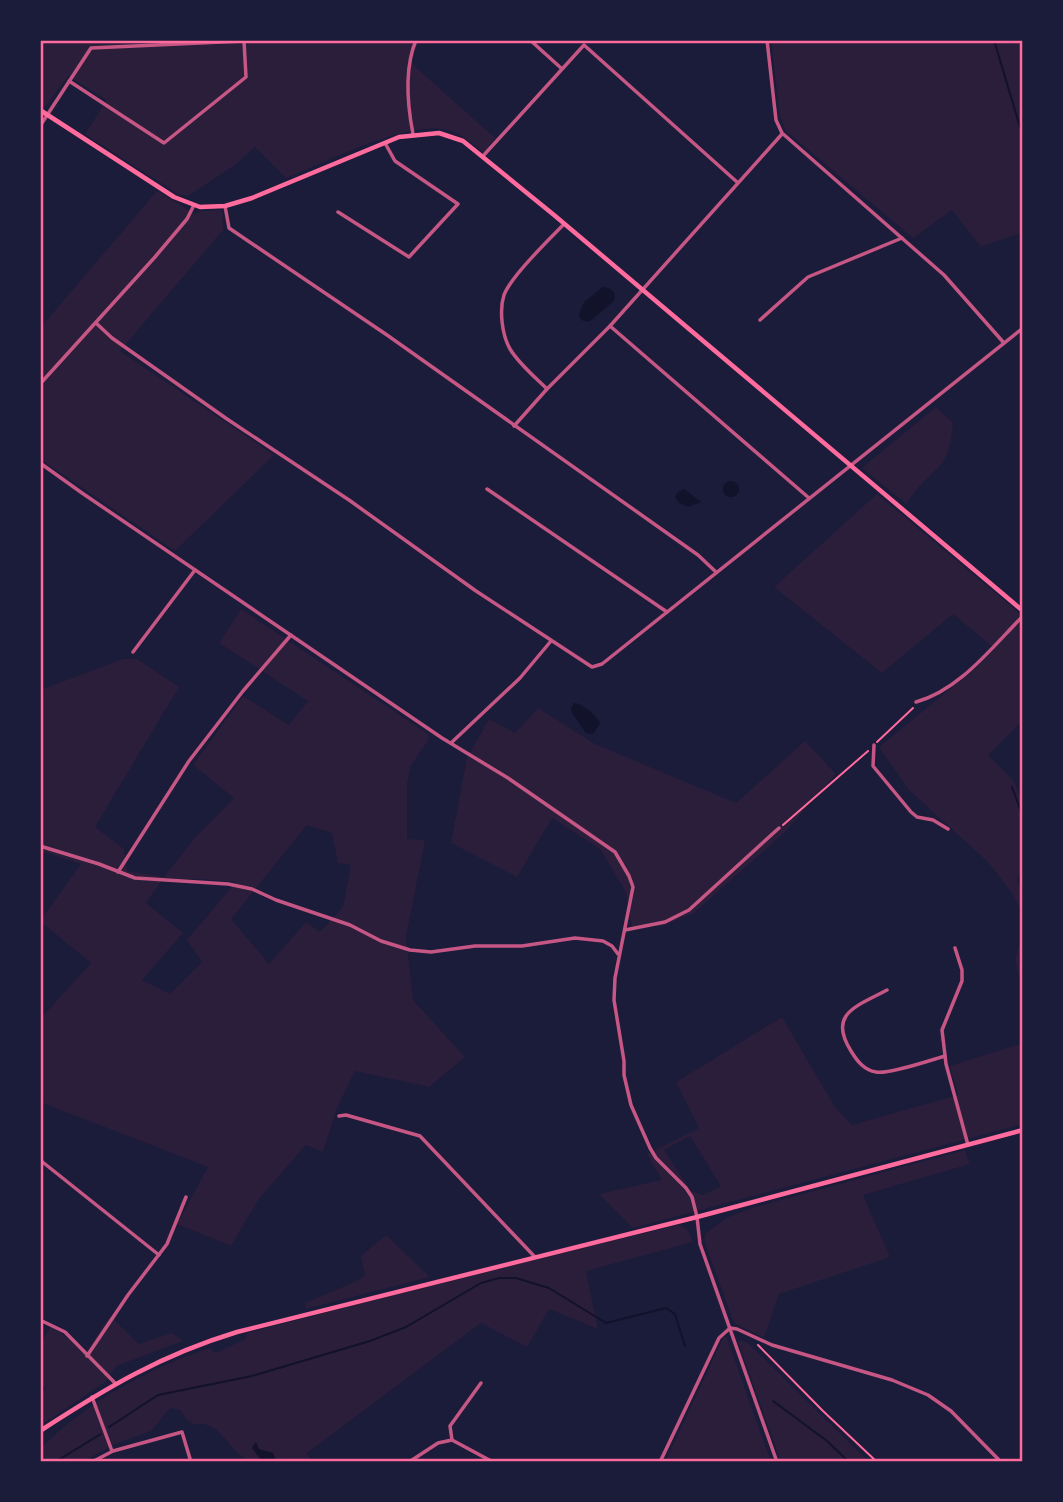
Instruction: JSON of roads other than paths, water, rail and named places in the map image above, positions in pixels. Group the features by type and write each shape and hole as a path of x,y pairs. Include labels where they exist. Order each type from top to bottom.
{"main road":[{"path":"40,110 174,197 209,208 252,198 384,142 427,132 452,136 483,156 1023,614"},
{"path":"40,1431 115,1383 180,1351 237,1332 697,1217 1023,1130"}],"street":[{"path":"413,134 408,107 408,83 409,64 416,40"},
{"path":"530,40 561,68"},
{"path":"767,40 776,120 782,133 966,297 1004,343"},
{"path":"40,125 47,115 69,81 91,48 244,41 246,77 164,143 69,81"},
{"path":"483,156 580,47 588,46 737,182"},
{"path":"514,426 610,326 782,133"},
{"path":"338,212 409,257 458,204 395,161 384,142"},
{"path":"40,384 187,219 194,205"},
{"path":"225,206 229,228 387,335 688,548 716,572"},
{"path":"547,389 510,349 504,331 502,309 505,294 564,224"},
{"path":"760,320 808,277 902,238"},
{"path":"96,323 112,338 227,419 592,667 598,666 667,612 1023,328"},
{"path":"610,326 809,498"},
{"path":"40,463 615,852 633,887 618,954 614,1000 624,1075 631,1105 656,1158 686,1188 697,1217 700,1244 777,1462"},
{"path":"487,489 667,612"},
{"path":"133,652 195,570"},
{"path":"916,702 955,681 973,667 1023,614"},
{"path":"118,872 189,761 291,635"},
{"path":"451,743 520,678 551,641"},
{"path":"874,746 873,766 911,812 948,829"},
{"path":"625,930 664,922 689,910 779,828"},
{"path":"40,846 135,878 228,884 252,889 350,925 380,941 410,950 431,952 475,946 522,946 575,938 603,941 612,946 618,954"},
{"path":"955,948 962,970 961,981 942,1030 945,1056 968,1145"},
{"path":"887,990 852,1009 844,1018 842,1035 856,1059 866,1068 881,1073 945,1056"},
{"path":"338,1116 346,1115 420,1136 534,1256"},
{"path":"40,1160 159,1255"},
{"path":"87,1356 167,1244 186,1196"},
{"path":"40,1320 58,1327 115,1383"},
{"path":"660,1462 719,1338 730,1328"},
{"path":"730,1328 772,1345 892,1380 928,1395 951,1411 1001,1462"},
{"path":"452,1440 450,1426 481,1383"},
{"path":"92,1397 113,1451"},
{"path":"92,1462 113,1451 183,1432 191,1462"},
{"path":"409,1462 438,1443 452,1440 493,1462"}],"waterway":[{"path":"994,40 1023,137"},
{"path":"1012,787 1023,817"},
{"path":"109,1427 158,1395 252,1376 370,1341 406,1327 481,1283 499,1278 516,1278 549,1288 606,1323 666,1308 675,1314 685,1346"},
{"path":"773,1401 827,1441 849,1462"},
{"path":"55,1462 101,1434"}]}
